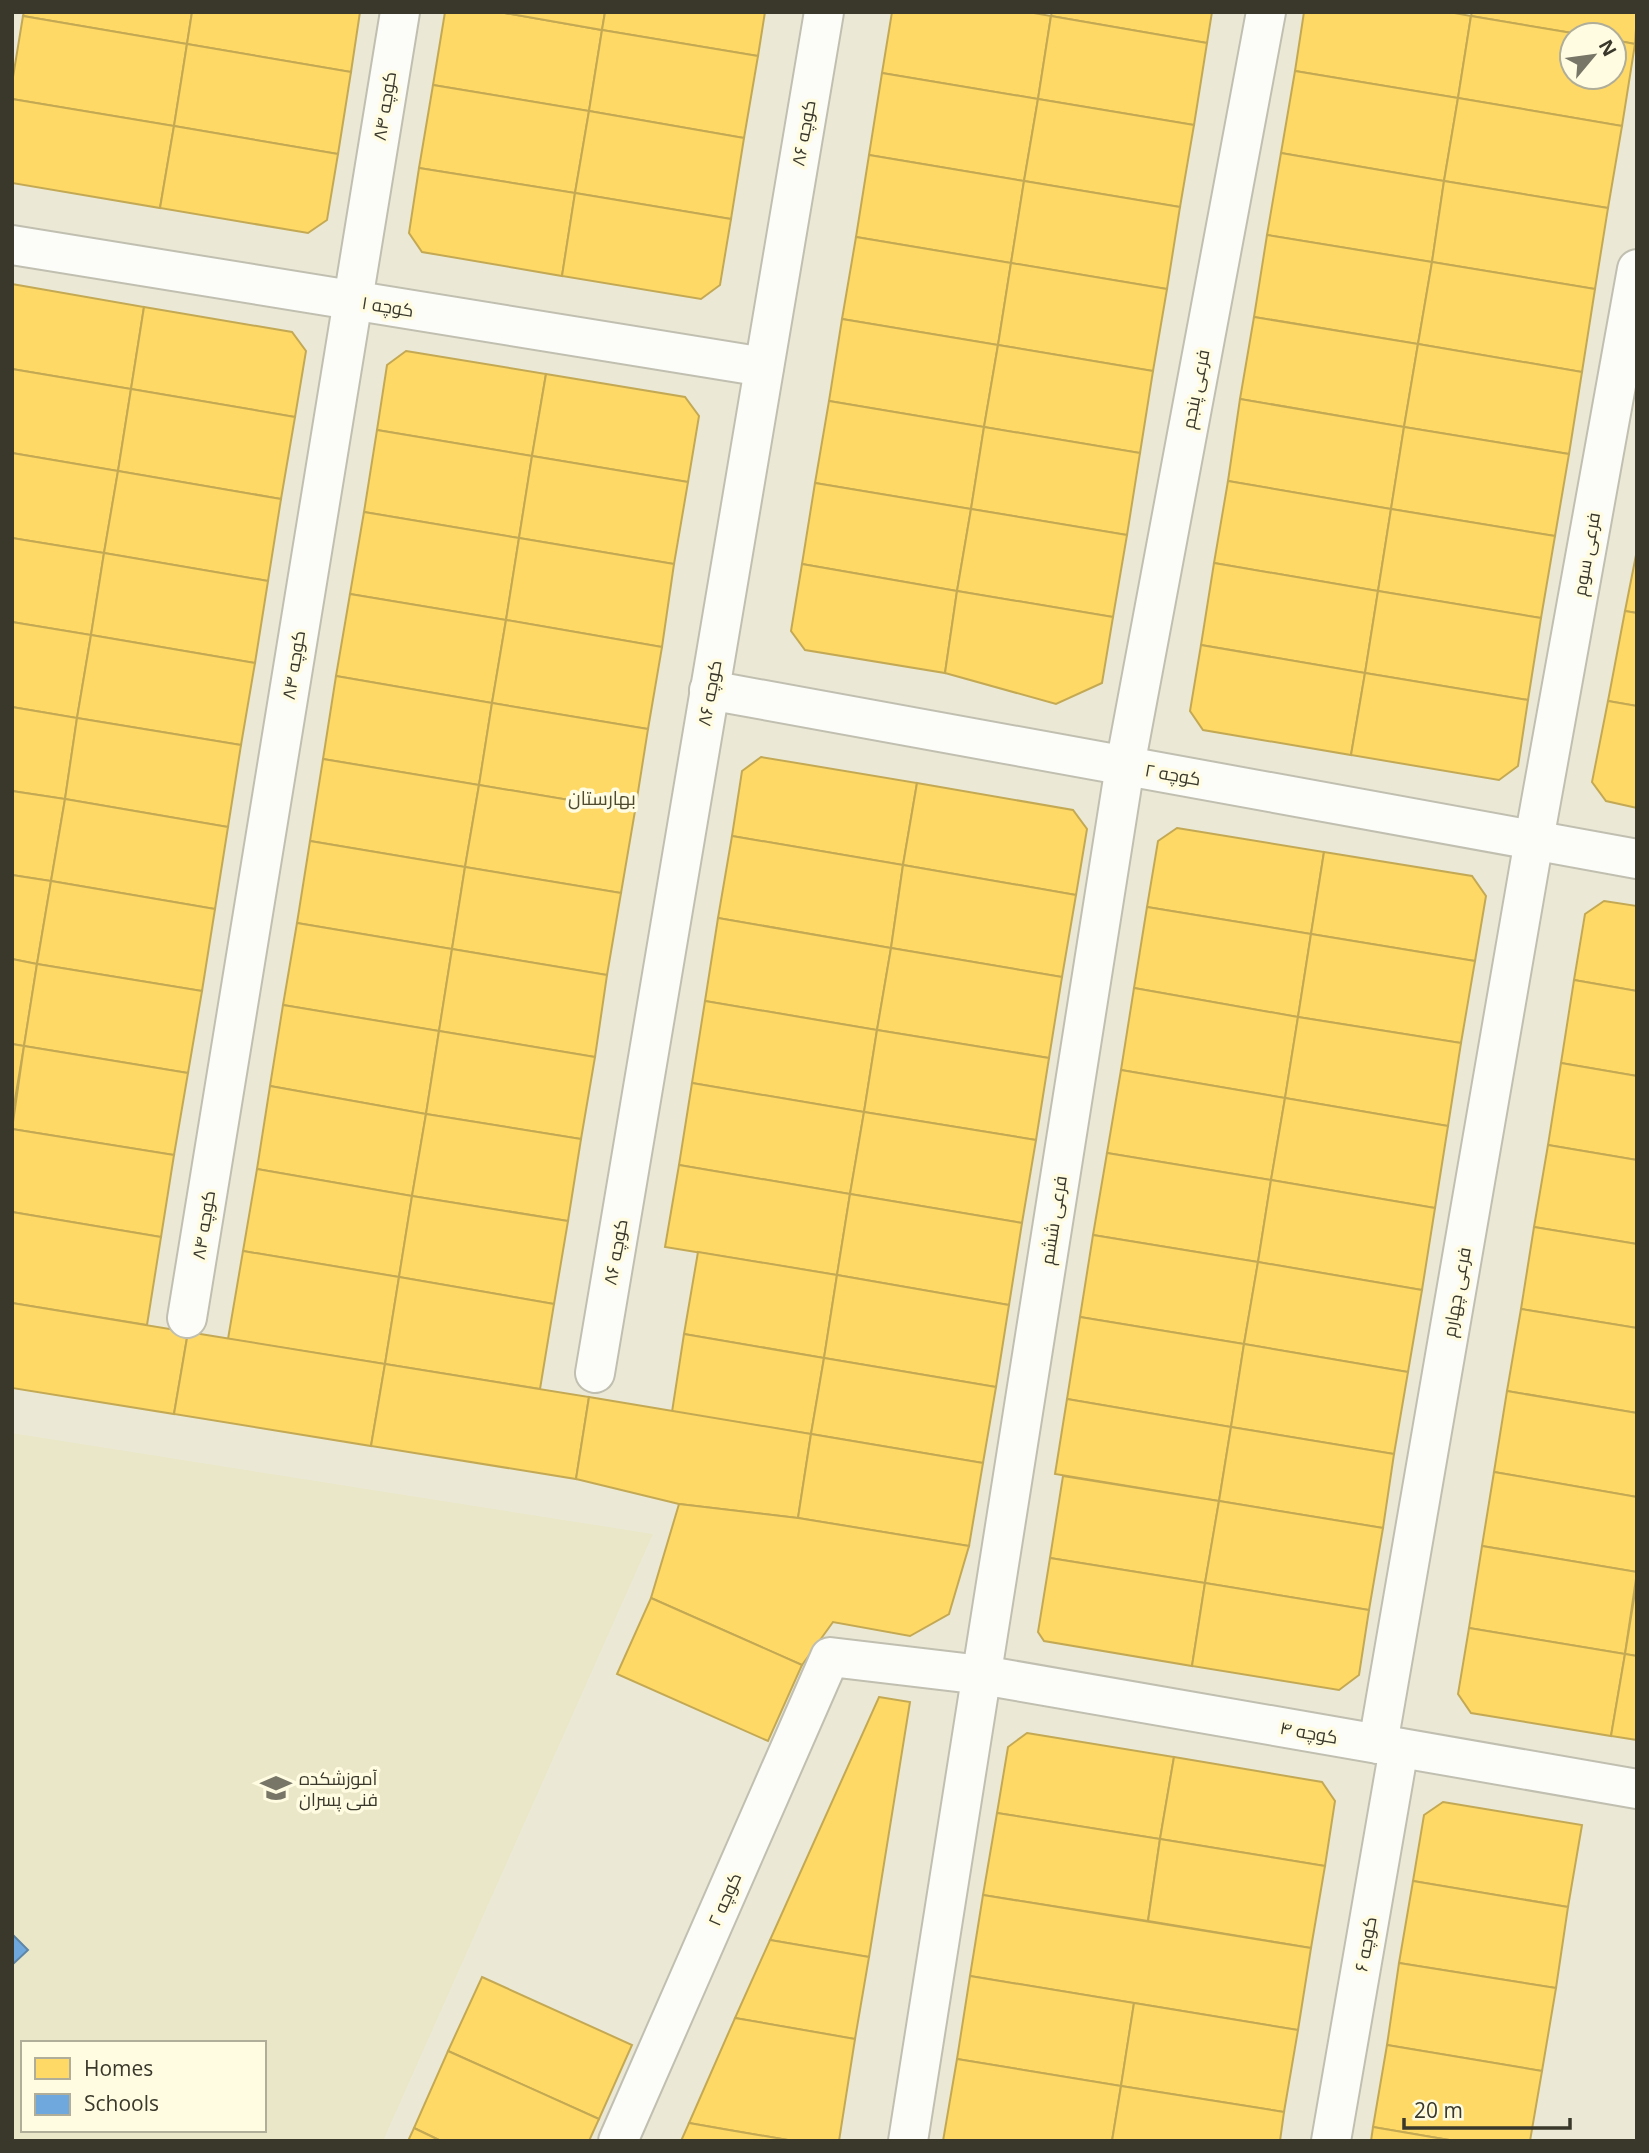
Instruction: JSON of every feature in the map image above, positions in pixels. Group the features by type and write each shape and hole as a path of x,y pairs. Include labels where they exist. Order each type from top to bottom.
{"street":[{"name":"کوچه ۸۴","path":"187,1318 400,12"},
{"name":"کوچه ۸۶","path":"595,1373 824,12"},
{"name":"فرعی پنجم","path":"1125,766 1266,12"},
{"name":"کوچه ۱","path":"12,246 764,366"},
{"name":"فرعی سوم","path":"1534,840 1637,269"},
{"name":"کوچه ۲","path":"709,690 1637,859"},
{"name":"فرعی ششم","path":"982,1675 1125,766"},
{"name":"فرعی چهارم","path":"1388,1746 1534,840"},
{"name":"کوچه ۲","path":"618,2141 830,1657"},
{"name":"کوچه ۴","path":"830,1657 982,1675 1637,1788"},
{"path":"908,2141 982,1675"},
{"name":"کوچه ۶","path":"1331,2141 1388,1746"}],"shaded area":[{"name":"آموزشکده فنی پسران","path":"12,1433 653,1534 383,2141 12,2141"}],"building: Homes":[{"path":"24,12 192,12 187,44 23,16"},
{"path":"192,12 360,12 351,72 187,44"},
{"path":"445,12 499,12 602,30 589,111 433,85"},
{"path":"499,12 605,12 602,30"},
{"path":"605,12 765,12 758,56 602,30"},
{"path":"892,12 1028,12 1051,16 1038,99 882,73"},
{"path":"1052,12 1212,12 1207,43 1051,16"},
{"path":"1304,12 1449,12 1471,16 1458,98 1295,71"},
{"path":"1472,12 1637,12 1635,44 1628,43 1628,21 1558,21 1558,31 1471,16"},
{"path":"23,16 187,44 174,126 12,99 12,83"},
{"path":"1051,16 1207,43 1194,125 1038,99"},
{"path":"1471,16 1558,31 1558,91 1628,91 1622,126 1458,98"},
{"path":"602,30 758,56 744,138 589,111"},
{"path":"1628,43 1635,44 1628,88"},
{"path":"187,44 351,72 338,154 174,126"},
{"path":"1295,71 1458,98 1444,181 1281,153"},
{"path":"882,73 1038,99 1024,181 869,155"},
{"path":"433,85 589,111 575,193 419,168"},
{"path":"1458,98 1622,126 1608,208 1444,181"},
{"path":"12,99 174,126 160,208 12,183"},
{"path":"1038,99 1194,125 1180,207 1024,181"},
{"path":"589,111 744,138 731,219 575,193"},
{"path":"174,126 338,154 327,220 308,233 160,208"},
{"path":"1281,153 1444,181 1432,262 1267,235"},
{"path":"869,155 1024,181 1011,263 856,237"},
{"path":"419,168 575,193 562,276 422,252 409,233"},
{"path":"1024,181 1180,207 1167,289 1011,263"},
{"path":"1444,181 1608,208 1595,289 1432,262"},
{"path":"575,193 731,219 720,285 701,299 562,276"},
{"path":"1267,235 1432,262 1418,344 1254,317"},
{"path":"856,237 1011,263 998,345 842,319"},
{"path":"1432,262 1595,289 1582,372 1418,344"},
{"path":"1011,263 1167,289 1153,371 998,345"},
{"path":"12,284 144,307 131,389 12,369"},
{"path":"144,307 292,332 306,351 295,417 131,389"},
{"path":"1254,317 1418,344 1404,427 1240,399"},
{"path":"842,319 998,345 984,427 829,401"},
{"path":"1418,344 1582,372 1569,454 1404,427"},
{"path":"998,345 1153,371 1140,453 984,427"},
{"path":"406,351 546,374 532,456 377,430 387,365"},
{"path":"12,369 131,389 118,471 12,453"},
{"path":"546,374 685,397 699,416 688,482 532,456"},
{"path":"131,389 295,417 281,499 118,471"},
{"path":"1240,399 1404,427 1391,509 1228,481"},
{"path":"829,401 984,427 971,509 815,483"},
{"path":"984,427 1140,453 1127,535 971,509"},
{"path":"1404,427 1569,454 1555,536 1391,509"},
{"path":"377,430 532,456 519,538 364,512"},
{"path":"12,453 118,471 104,553 12,538"},
{"path":"532,456 688,482 674,564 519,538"},
{"path":"118,471 281,499 268,581 104,553"},
{"path":"1228,481 1391,509 1378,591 1214,563"},
{"path":"815,483 971,509 957,591 802,564"},
{"path":"971,509 1127,535 1113,617 957,591"},
{"path":"1391,509 1555,536 1541,618 1378,591"},
{"path":"364,512 519,538 506,620 350,594"},
{"path":"12,538 104,553 91,635 12,622"},
{"path":"519,538 674,564 662,647 506,620"},
{"path":"1637,550 1637,613 1625,611"},
{"path":"104,553 268,581 255,663 91,635"},
{"path":"1214,563 1378,591 1365,673 1201,645"},
{"path":"802,564 957,591 945,673 805,650 791,631"},
{"path":"957,591 1113,617 1102,683 1056,704 945,673"},
{"path":"1378,591 1541,618 1528,700 1365,673"},
{"path":"350,594 506,620 492,703 336,676"},
{"path":"1625,611 1637,613 1637,706 1608,701"},
{"path":"506,620 662,647 648,729 492,703"},
{"path":"12,622 91,635 77,718 12,707"},
{"path":"91,635 255,663 241,745 77,718"},
{"path":"1201,645 1365,673 1351,755 1203,730 1190,711"},
{"path":"1365,673 1528,700 1518,766 1499,780 1351,755"},
{"path":"336,676 492,703 479,785 323,759"},
{"path":"1608,701 1637,706 1637,808 1606,801 1592,782"},
{"path":"492,703 648,729 635,811 479,785"},
{"path":"12,707 77,718 65,799 12,791"},
{"path":"77,718 241,745 228,827 65,799"},
{"path":"761,757 917,783 903,865 732,836 742,771"},
{"path":"323,759 479,785 465,867 310,841"},
{"path":"917,783 1073,810 1087,829 1076,895 903,865"},
{"path":"479,785 635,811 621,893 465,867"},
{"path":"12,791 65,799 51,881 12,875"},
{"path":"65,799 228,827 215,909 51,881"},
{"path":"1177,828 1324,852 1311,934 1147,907 1158,841"},
{"path":"732,836 903,865 891,948 718,918"},
{"path":"310,841 465,867 452,949 297,923"},
{"path":"1324,852 1472,876 1486,896 1475,961 1311,934"},
{"path":"903,865 1076,895 1062,977 891,948"},
{"path":"465,867 621,893 607,975 452,949"},
{"path":"12,875 51,881 37,964 12,959"},
{"path":"51,881 215,909 202,991 37,964"},
{"path":"1604,901 1637,906 1637,991 1574,980 1585,914"},
{"path":"1147,907 1311,934 1298,1017 1134,988"},
{"path":"718,918 891,948 877,1030 705,1001"},
{"path":"297,923 452,949 439,1031 283,1005"},
{"path":"1311,934 1475,961 1461,1043 1298,1017"},
{"path":"891,948 1062,977 1049,1058 877,1030"},
{"path":"452,949 607,975 595,1057 439,1031"},
{"path":"12,959 37,964 24,1046 12,1044"},
{"path":"37,964 202,991 188,1073 24,1046"},
{"path":"1574,980 1637,991 1637,1076 1561,1063"},
{"path":"1134,988 1298,1017 1285,1098 1121,1070"},
{"path":"705,1001 877,1030 864,1112 692,1083"},
{"path":"283,1005 439,1031 426,1114 270,1086"},
{"path":"1298,1017 1461,1043 1448,1126 1285,1098"},
{"path":"877,1030 1049,1058 1036,1140 864,1112"},
{"path":"439,1031 595,1057 581,1139 426,1114"},
{"path":"12,1044 24,1046 12,1117"},
{"path":"24,1046 188,1073 174,1155 12,1129"},
{"path":"1561,1063 1637,1076 1637,1160 1548,1145"},
{"path":"1121,1070 1285,1098 1271,1180 1107,1153"},
{"path":"692,1083 864,1112 850,1194 679,1165"},
{"path":"270,1086 426,1114 412,1196 257,1169"},
{"path":"1285,1098 1448,1126 1435,1208 1271,1180"},
{"path":"864,1112 1036,1140 1022,1223 850,1194"},
{"path":"426,1114 581,1139 568,1221 412,1196"},
{"path":"12,1129 174,1155 161,1237 12,1212"},
{"path":"1548,1145 1637,1160 1637,1244 1534,1227"},
{"path":"1107,1153 1271,1180 1258,1262 1093,1235"},
{"path":"679,1165 850,1194 837,1275 665,1247"},
{"path":"257,1169 412,1196 399,1277 243,1251"},
{"path":"1271,1180 1435,1208 1422,1290 1258,1262"},
{"path":"850,1194 1022,1223 1009,1305 837,1275"},
{"path":"412,1196 568,1221 554,1304 399,1277"},
{"path":"12,1212 161,1237 147,1325 12,1303"},
{"path":"1534,1227 1637,1244 1637,1328 1521,1309"},
{"path":"1093,1235 1258,1262 1244,1344 1080,1317"},
{"path":"243,1251 399,1277 385,1364 228,1339"},
{"path":"698,1252 837,1275 824,1358 684,1334"},
{"path":"1258,1262 1422,1290 1408,1372 1244,1344"},
{"path":"837,1275 1009,1305 996,1387 824,1358"},
{"path":"399,1277 554,1304 540,1389 385,1364"},
{"path":"12,1303 188,1332 174,1414 12,1388"},
{"path":"1521,1309 1637,1328 1637,1413 1507,1391"},
{"path":"1080,1317 1244,1344 1231,1427 1067,1399"},
{"path":"188,1332 385,1364 371,1446 174,1414"},
{"path":"684,1334 824,1358 811,1434 672,1412"},
{"path":"1244,1344 1408,1372 1394,1454 1231,1427"},
{"path":"824,1358 996,1387 983,1463 811,1434"},
{"path":"385,1364 589,1397 576,1479 371,1446"},
{"path":"1507,1391 1637,1413 1637,1497 1494,1472"},
{"path":"589,1397 811,1434 798,1518 679,1504 576,1479"},
{"path":"1067,1399 1231,1427 1219,1501 1055,1474"},
{"path":"1231,1427 1394,1454 1383,1528 1219,1501"},
{"path":"811,1434 983,1463 969,1546 798,1518"},
{"path":"1494,1472 1637,1497 1637,1572 1482,1546"},
{"path":"1063,1476 1219,1501 1205,1583 1050,1558"},
{"path":"1219,1501 1383,1528 1369,1610 1205,1583"},
{"path":"679,1504 798,1518 969,1546 949,1614 910,1636 833,1622 802,1665 651,1598"},
{"path":"1482,1546 1637,1572 1625,1654 1469,1628"},
{"path":"1050,1558 1205,1583 1192,1666 1044,1641 1038,1632"},
{"path":"1637,1580 1637,1656 1625,1654"},
{"path":"1205,1583 1369,1610 1359,1675 1339,1690 1192,1666"},
{"path":"651,1598 802,1665 768,1741 617,1674"},
{"path":"1469,1628 1625,1654 1611,1736 1471,1713 1458,1694"},
{"path":"1625,1654 1637,1656 1637,1740 1611,1736"},
{"path":"879,1697 910,1702 869,1957 770,1940"},
{"path":"1027,1733 1174,1757 1160,1839 997,1813 1008,1747"},
{"path":"1174,1757 1322,1782 1335,1801 1325,1866 1160,1839"},
{"path":"1443,1802 1582,1825 1568,1907 1413,1881 1424,1815"},
{"path":"997,1813 1160,1839 1148,1921 983,1895"},
{"path":"1160,1839 1325,1866 1311,1948 1148,1921"},
{"path":"1413,1881 1568,1907 1556,1988 1399,1963"},
{"path":"983,1895 1311,1948 1298,2030 970,1976"},
{"path":"770,1940 869,1957 855,2039 735,2018"},
{"path":"1399,1963 1556,1988 1542,2071 1387,2045"},
{"path":"970,1976 1134,2003 1121,2086 957,2059"},
{"path":"482,1977 632,2045 599,2119 448,2051"},
{"path":"1134,2003 1298,2030 1284,2112 1121,2086"},
{"path":"735,2018 855,2039 839,2141 793,2141 689,2123"},
{"path":"1387,2045 1542,2071 1530,2141 1455,2141 1373,2127"},
{"path":"448,2051 599,2119 589,2141 441,2141 414,2128"},
{"path":"957,2059 1121,2086 1112,2141 943,2141"},
{"path":"1121,2086 1284,2112 1280,2141 1112,2141"},
{"path":"689,2123 723,2129 794,2141 681,2141"},
{"path":"1373,2127 1455,2141 1371,2141"},
{"path":"414,2128 441,2141 408,2141"}],"building: Schools":[{"path":"12,1934 28,1950 12,1965"}],"place":[{"name":"آموزشکده فنی پسران","path":"276,1788"}],"district":[{"name":"بهارستان","path":"602,798"}]}
